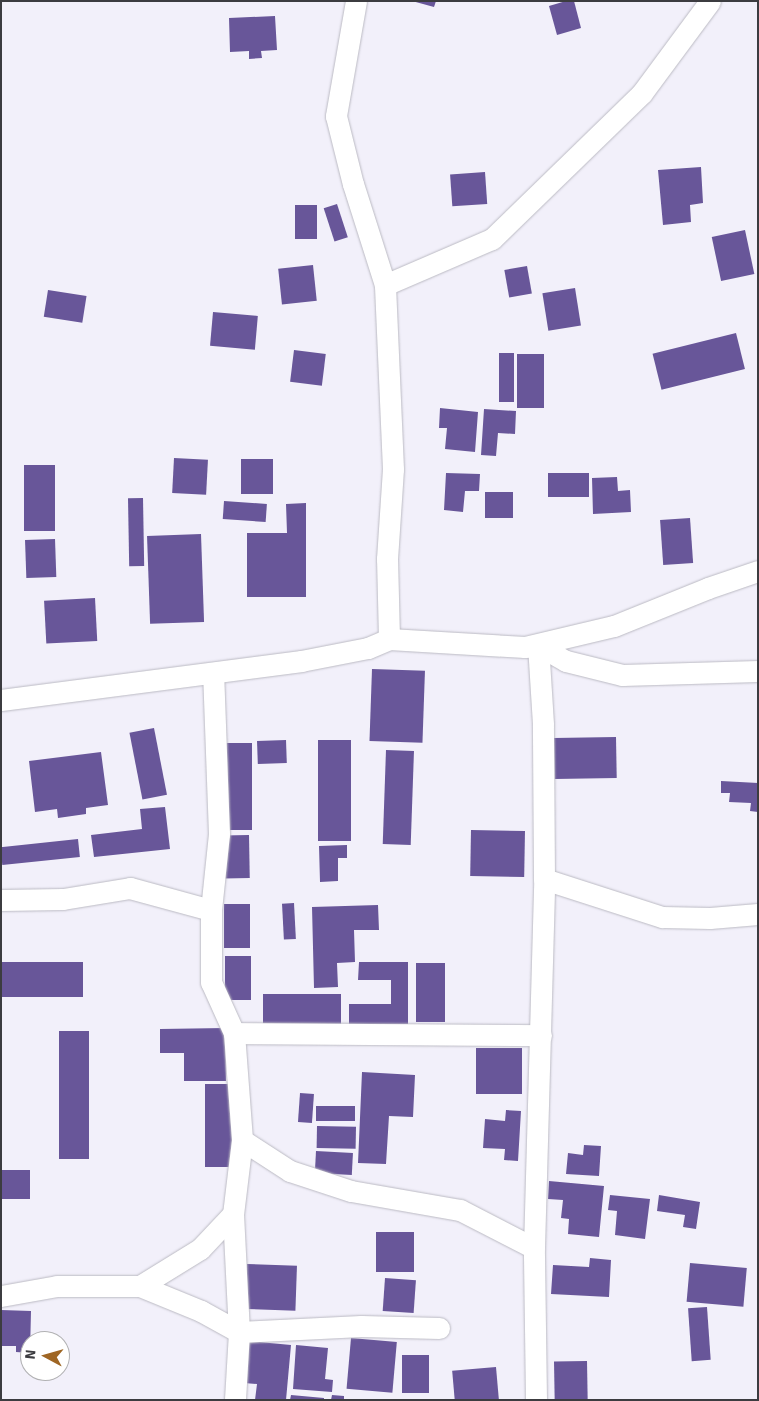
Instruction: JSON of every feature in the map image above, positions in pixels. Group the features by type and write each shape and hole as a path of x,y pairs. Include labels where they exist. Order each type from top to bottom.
{"street":[{"path":"356,1 336,116 353,184 385,285 393,469 387,559 388,639"},
{"path":"385,285 492,239 642,93 710,1"},
{"path":"1,700 213,673 359,650 388,639 455,646 525,647 538,645 614,626 708,588 758,572"},
{"path":"538,645 566,661 622,675 758,671"},
{"path":"536,1400 534,1248 544,879 543,724 538,645"},
{"path":"213,673 219,834 211,910 211,982 234,1033 242,1140 232,1214 239,1332 235,1400"},
{"path":"544,879 662,917 710,918 758,914"},
{"path":"1,900 64,899 130,888 211,910"},
{"path":"234,1033 540,1035"},
{"path":"242,1140 290,1171 351,1191 460,1210 534,1248"},
{"path":"140,1286 200,1249 232,1214"},
{"path":"1,1296 57,1286 140,1286 201,1311 239,1332 361,1326 439,1328"}],"building":[{"path":"412,1 436,1 434,7"},
{"path":"566,1 574,1 581,28 557,35 549,6"},
{"path":"275,16 277,50 261,51 262,58 249,59 249,51 230,52 229,18"},
{"path":"701,167 703,203 690,205 691,222 663,225 658,170"},
{"path":"485,172 487,204 452,206 450,174"},
{"path":"337,204 348,237 335,242 324,208"},
{"path":"295,205 317,205 317,239 295,239"},
{"path":"745,230 754,274 721,281 712,237"},
{"path":"313,265 317,301 282,304 278,269"},
{"path":"527,266 532,294 509,298 504,270"},
{"path":"575,288 581,326 548,331 542,293"},
{"path":"48,290 87,296 82,323 44,317"},
{"path":"213,312 258,316 255,350 210,346"},
{"path":"736,333 745,369 662,390 653,354"},
{"path":"294,350 326,354 322,386 290,382"},
{"path":"499,353 514,353 514,402 499,402"},
{"path":"517,354 544,354 544,408 517,408"},
{"path":"440,408 478,412 475,452 445,449 447,428 439,428"},
{"path":"484,409 516,411 515,434 498,433 496,456 481,455"},
{"path":"174,458 208,460 206,495 172,493"},
{"path":"241,459 273,459 273,494 241,494"},
{"path":"24,465 55,465 55,531 24,531"},
{"path":"446,473 480,474 479,491 465,491 463,512 444,510"},
{"path":"548,473 589,473 589,497 548,497"},
{"path":"617,477 618,491 630,490 631,512 593,514 592,478"},
{"path":"485,492 513,492 513,518 485,518"},
{"path":"128,498 143,498 144,566 129,566"},
{"path":"224,501 267,504 266,522 223,519"},
{"path":"306,503 306,597 247,597 247,533 287,533 286,504"},
{"path":"690,518 693,563 663,565 660,520"},
{"path":"201,534 204,622 150,624 147,536"},
{"path":"55,539 56,577 26,578 25,540"},
{"path":"95,598 97,641 46,644 44,601"},
{"path":"372,669 425,671 422,743 369,741"},
{"path":"154,728 167,795 142,800 129,733"},
{"path":"616,737 617,778 555,779 554,738"},
{"path":"286,740 287,763 258,764 257,741"},
{"path":"318,740 351,740 351,841 318,841"},
{"path":"223,743 252,743 252,830 223,830"},
{"path":"386,750 414,751 411,845 383,844"},
{"path":"101,752 108,805 86,808 86,814 58,818 57,809 35,812 29,761"},
{"path":"721,781 758,783 758,812 750,811 751,803 729,802 730,793 721,793"},
{"path":"165,807 170,849 94,857 91,835 142,829 140,809"},
{"path":"471,830 525,831 524,877 470,876"},
{"path":"223,835 249,835 250,878 224,878"},
{"path":"78,839 80,857 2,865 1,847"},
{"path":"347,845 347,858 338,858 338,881 320,882 319,846"},
{"path":"294,903 296,939 284,940 282,904"},
{"path":"224,904 250,904 250,948 224,948"},
{"path":"378,905 379,930 354,930 355,962 337,963 338,987 314,988 312,907"},
{"path":"225,956 251,956 251,1000 225,1000"},
{"path":"1,962 83,962 83,997 1,997"},
{"path":"359,962 408,962 408,1024 349,1025 349,1004 391,1004 391,980 358,980"},
{"path":"416,963 445,963 445,1022 416,1022"},
{"path":"263,994 341,994 341,1026 263,1026"},
{"path":"225,1028 226,1081 184,1081 184,1053 160,1053 160,1029"},
{"path":"59,1031 89,1031 89,1159 59,1159"},
{"path":"476,1048 522,1048 522,1094 476,1094"},
{"path":"362,1072 415,1075 413,1117 389,1116 386,1164 358,1163"},
{"path":"205,1084 234,1084 234,1167 205,1167"},
{"path":"300,1093 314,1094 312,1123 298,1122"},
{"path":"316,1106 355,1106 355,1121 316,1121"},
{"path":"506,1110 521,1111 518,1161 504,1160 505,1149 483,1148 485,1119 505,1121"},
{"path":"317,1126 356,1127 356,1149 317,1148"},
{"path":"584,1145 601,1146 599,1176 566,1174 568,1153 583,1155"},
{"path":"316,1151 353,1153 352,1175 315,1173"},
{"path":"1,1170 30,1170 30,1199 1,1199"},
{"path":"549,1181 604,1186 599,1237 568,1234 569,1219 561,1218 563,1200 548,1199"},
{"path":"610,1195 650,1199 645,1239 615,1235 617,1211 608,1210"},
{"path":"659,1195 700,1202 696,1229 683,1227 685,1215 657,1211"},
{"path":"376,1232 414,1232 414,1272 376,1272"},
{"path":"590,1258 611,1260 609,1297 551,1294 553,1265 589,1267"},
{"path":"690,1263 747,1268 743,1307 687,1302"},
{"path":"247,1264 297,1266 295,1311 245,1309"},
{"path":"385,1278 416,1280 414,1313 383,1311"},
{"path":"707,1307 711,1360 692,1361 688,1308"},
{"path":"1,1310 31,1311 31,1331 20,1331 20,1352 16,1352 16,1346 1,1346"},
{"path":"351,1338 397,1342 392,1393 347,1389"},
{"path":"248,1341 291,1345 286,1400 255,1400 257,1384 244,1383"},
{"path":"296,1345 328,1348 325,1379 333,1380 332,1392 293,1389"},
{"path":"402,1355 429,1355 429,1393 402,1393"},
{"path":"587,1361 588,1400 555,1400 554,1362"},
{"path":"496,1367 499,1400 455,1400 452,1371"},
{"path":"291,1395 324,1398 324,1400 290,1400"},
{"path":"332,1395 344,1396 344,1400 331,1400"}]}
